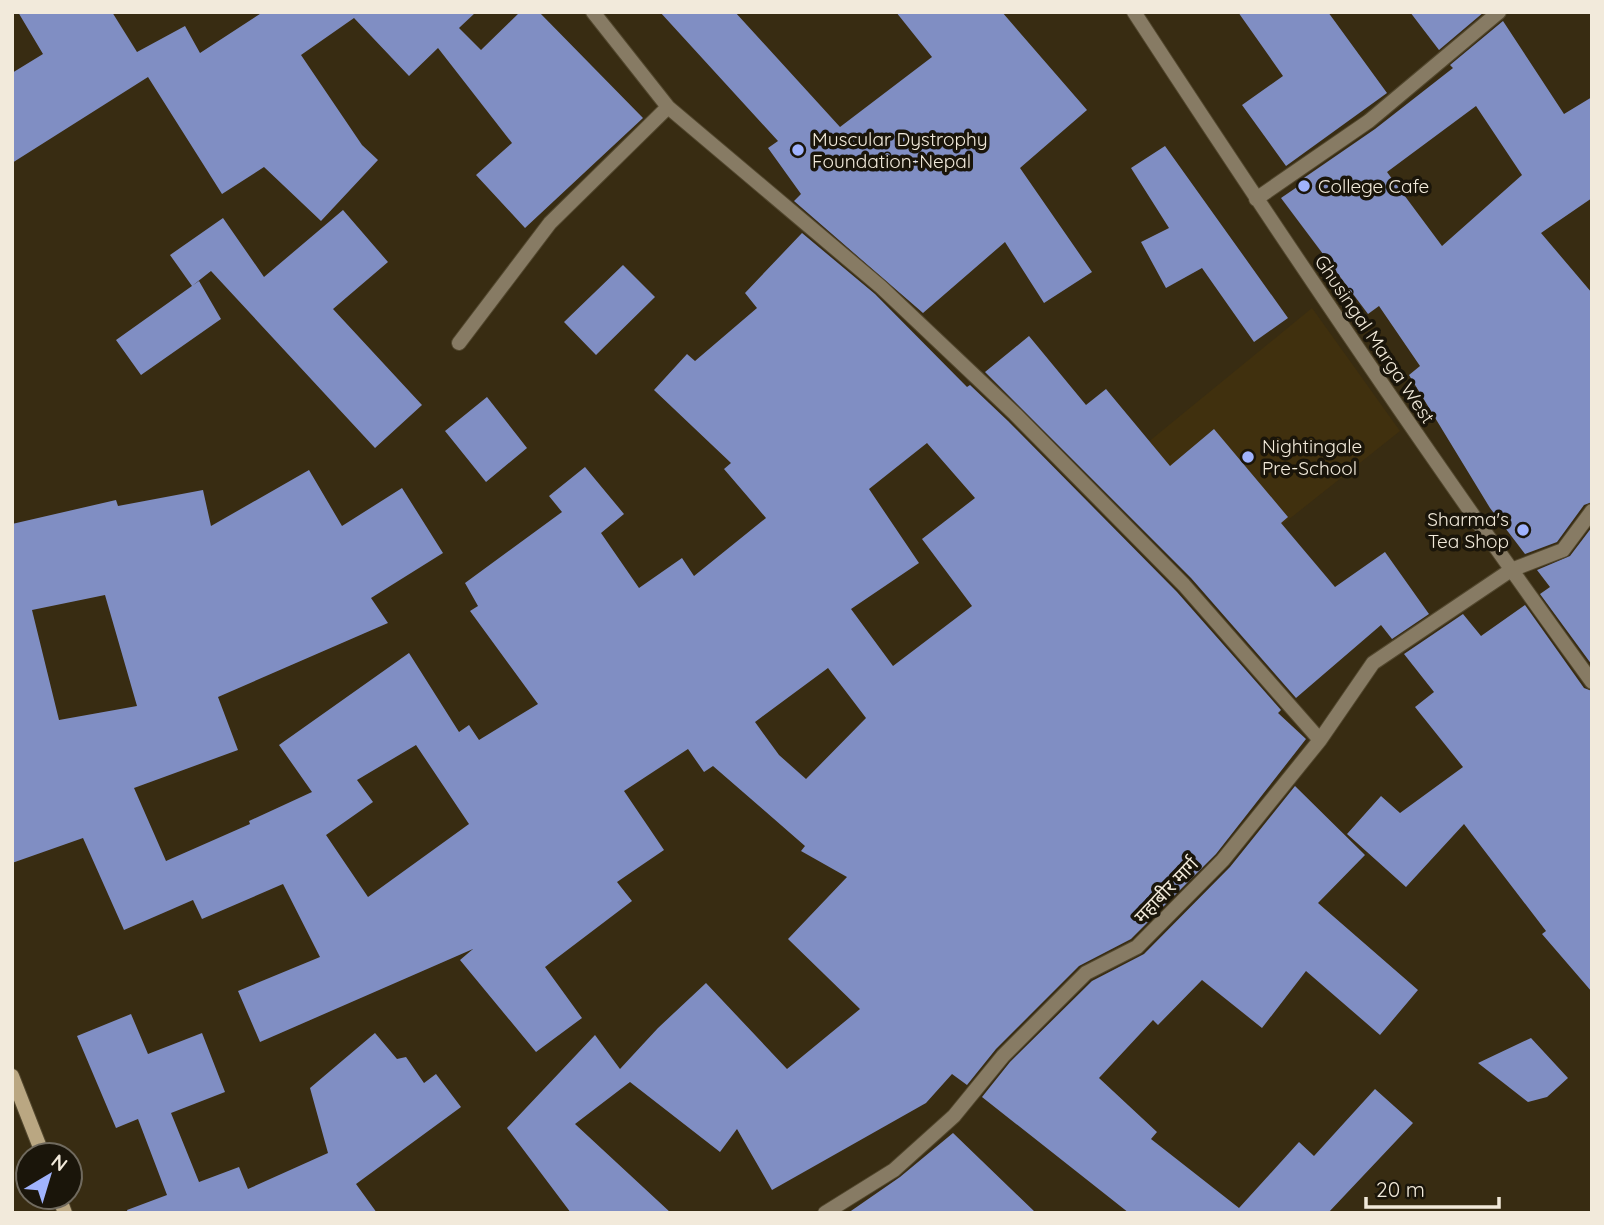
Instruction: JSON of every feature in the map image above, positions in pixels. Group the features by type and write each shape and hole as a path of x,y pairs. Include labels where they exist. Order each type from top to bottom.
{"main road":[{"path":"12,1076 38,1141"}],"street":[{"path":"593,12 667,107 881,288 1015,414 1184,585 1320,740"},
{"name":"Ghusingal Marga West","path":"1134,12 1256,199 1511,570 1592,682"},
{"path":"1256,199 1368,121 1499,12"},
{"path":"459,342 550,223 667,107"},
{"name":"महाबीर मार्ग","path":"825,1213 894,1170 954,1116 1003,1056 1086,973 1137,947 1223,860 1320,740 1373,663 1511,570 1563,550 1592,511"}],"shaded area":[{"name":"Nightingale Pre-School","path":"1312,308 1400,431 1205,586 1097,484"}],"building":[{"path":"18,12 112,12 137,52 185,26 200,53 263,12 476,12 459,28 481,50 520,12 539,12 643,118 525,228 476,175 512,143 438,48 409,76 354,18 301,55 362,145 378,160 321,221 264,167 222,194 148,77 12,163 12,73 43,54"},
{"path":"660,12 735,12 840,127 932,57 896,12 1002,12 1087,110 1020,168 1092,272 1044,303 1005,242 923,313 794,201 801,194 768,148 778,141"},
{"path":"1238,12 1328,12 1387,93 1286,166 1242,105 1283,76"},
{"path":"1410,12 1484,12 1439,50"},
{"path":"1503,21 1564,114 1592,97 1592,198 1541,233 1592,293 1592,502 1584,505 1557,542 1525,554 1490,508 1409,375 1420,366 1379,306 1368,314 1281,198 1300,185 1298,182 1375,129 1453,68 1450,65","holes":["1476,106 1522,175 1442,246 1387,172"]},
{"path":"1165,146 1288,318 1254,342 1202,268 1166,288 1141,242 1169,228 1131,168"},
{"path":"343,210 388,262 333,309 422,405 375,448 211,271 192,286 170,255 223,218 264,277"},
{"path":"802,233 875,294 967,387 970,385 1008,421 1177,592 1281,710 1278,713 1306,739 1216,854 1131,939 1079,966 996,1049 967,1085 952,1074 926,1103 772,1190 737,1129 720,1152 630,1082 575,1124 671,1213 571,1213 507,1128 595,1035 620,1069 658,1028 706,983 787,1069 860,1009 788,939 847,877 801,851 805,846 713,766 704,772 688,749 624,791 664,850 617,882 632,901 545,967 582,1018 536,1052 460,960 473,949 260,1042 238,991 320,957 283,884 202,919 193,900 124,930 83,838 12,863 12,524 116,500 118,506 203,490 211,526 309,470 342,526 402,488 443,553 371,598 388,623 218,697 238,750 134,788 166,861 250,824 249,821 312,792 279,745 409,653 459,732 469,725 479,740 538,704 470,611 478,606 465,583 562,512 549,496 585,467 624,514 601,533 639,588 682,558 694,576 766,518 724,469 731,463 654,390 687,354 695,361 757,308 745,293","holes":["927,443 975,498 922,539 972,606 893,666 851,609 919,563 869,489","105,595 137,706 59,720 32,610","828,668 866,718 806,779 779,755 755,722","416,745 469,824 368,897 326,835 373,802 357,780"]},
{"path":"623,265 655,297 596,355 564,322"},
{"path":"199,281 221,319 141,375 116,340"},
{"path":"1029,336 1086,405 1106,389 1170,466 1214,429 1288,517 1281,523 1335,587 1385,552 1429,614 1392,639 1381,625 1296,698 1191,578 985,372"},
{"path":"487,397 527,448 486,482 445,431"},
{"path":"1592,527 1592,665 1540,594 1550,587 1537,570 1570,556"},
{"path":"1525,605 1584,688 1592,691 1592,992 1542,934 1546,931 1464,824 1406,887 1347,834 1381,796 1400,813 1463,767 1415,707 1434,692 1404,654 1463,614 1481,636"},
{"path":"1295,786 1365,855 1318,903 1418,990 1380,1035 1306,971 1262,1028 1202,980 1158,1025 1153,1020 1099,1078 1157,1132 1151,1139 1239,1208 1299,1142 1314,1156 1375,1089 1413,1123 1328,1213 1129,1213 982,1097 1010,1062 1092,981 1144,954 1230,867"},
{"path":"131,1014 148,1054 202,1033 225,1092 171,1113 199,1182 239,1167 248,1189 328,1153 310,1088 375,1033 397,1059 406,1057 424,1083 436,1074 461,1107 356,1184 377,1213 128,1213 127,1210 167,1195 138,1119 116,1128 77,1036"},
{"path":"1531,1038 1568,1078 1547,1097 1528,1102 1478,1063"},
{"path":"953,1133 1036,1213 848,1213 900,1177"}],"place":[{"name":"Muscular Dystrophy Foundation-Nepal","path":"798,150"},
{"name":"College Cafe","path":"1304,186"},
{"name":"Nightingale Pre-School","path":"1248,457"},
{"name":"Sharma's Tea Shop","path":"1523,530"}]}
